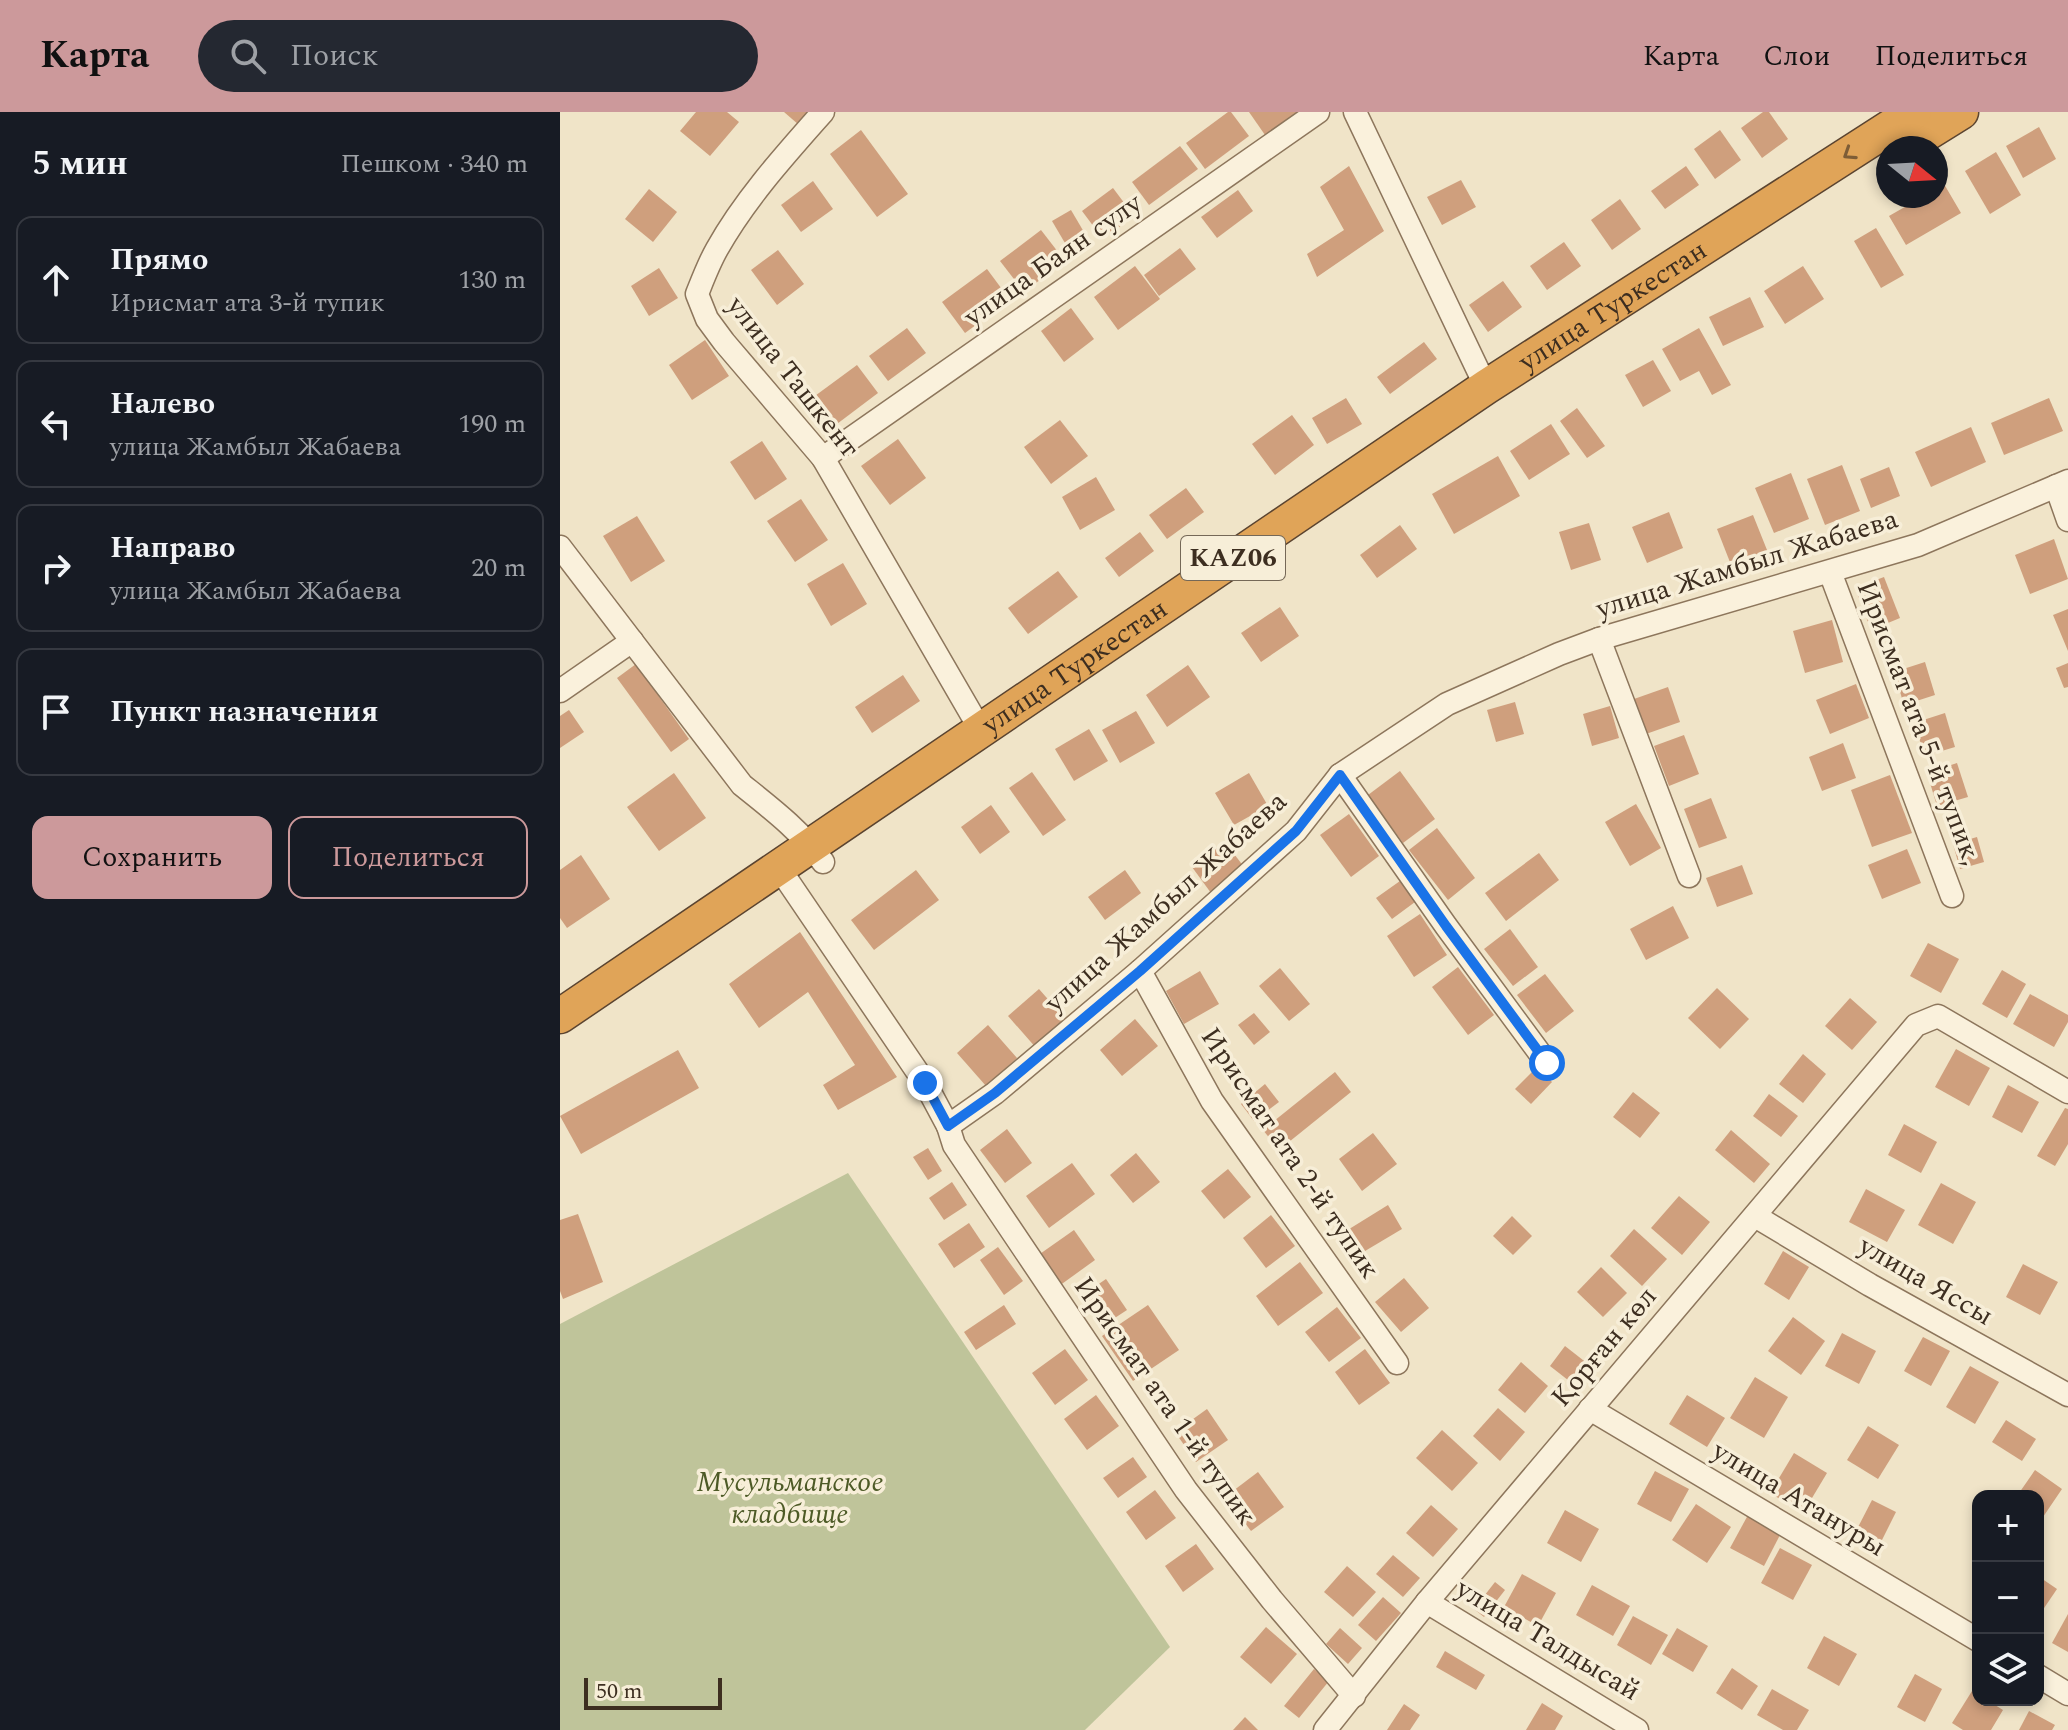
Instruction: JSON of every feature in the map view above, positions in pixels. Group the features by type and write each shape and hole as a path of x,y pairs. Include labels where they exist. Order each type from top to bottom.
{"highway":[{"name":"улица Туркестан","path":"817,854 980,729 1486,387 1914,112"},
{"path":"1922,136 1961,112"},
{"name":"улица Туркестан","path":"560,1041 817,854 1498,405 1876,165"},
{"name":"улица Туркестан","path":"560,1016 784,877"}],"street":[{"name":"улица Ташкент","path":"823,112 740,213 716,250 697,294 707,319 724,342 823,458 980,729"},
{"name":"улица Баян сулу","path":"823,458 1318,112"},
{"path":"1355,112 1486,387"},
{"path":"2062,484 2068,520"},
{"name":"улица Жамбыл Жабаева","path":"948,1126 995,1093 1140,971 1296,831 1340,775 1447,704 1599,639 1918,545 2062,484"},
{"path":"560,547 742,785 776,810 817,854"},
{"name":"Ирисмат ата 5-й тупик,","path":"1830,572 1952,896"},
{"path":"1599,639 1689,876"},
{"path":"560,691 632,641"},
{"path":"1340,775 1547,1063"},
{"path":"784,877 925,1083 948,1126"},
{"name":"Ирисмат ата 2-й тупик","path":"1140,971 1212,1101 1397,1363"},
{"name":"Қорған көл","path":"1325,1730 1427,1602 1916,1025 1938,1016 2068,1092"},
{"name":"Ирисмат ата 1-й тупик","path":"948,1126 954,1145 1186,1490 1272,1600 1354,1696"},
{"name":"улица Яссы","path":"1755,1216 1870,1285 2068,1395"},
{"name":"улица Атануры","path":"1590,1409 1972,1636"},
{"name":"улица Талдысай","path":"1427,1602 1637,1730"},
{"path":"2044,1680 2068,1694"}],"green space":[{"name":"Мусульманское кладбище","path":"848,1173 1170,1647 1085,1730 560,1730 560,1324"}],"building":[{"path":"696,112 727,112 739,122 710,156 680,131"},
{"path":"784,112 811,112 799,125"},
{"path":"1228,112 1249,136 1205,169 1186,143"},
{"path":"1249,112 1298,112 1265,135"},
{"path":"1763,112 1769,112 1788,139 1762,158 1741,128"},
{"path":"2039,127 2056,159 2023,178 2006,146"},
{"path":"861,130 908,194 877,217 830,154"},
{"path":"1720,130 1741,160 1715,179 1694,149"},
{"path":"1180,146 1198,169 1149,205 1132,182"},
{"path":"1996,152 2021,195 1990,214 1965,171"},
{"path":"1349,166 1384,231 1317,277 1307,254 1344,230 1320,187"},
{"path":"1686,166 1699,185 1665,209 1651,191"},
{"path":"1461,180 1476,207 1442,225 1427,197"},
{"path":"813,181 833,209 801,232 781,205"},
{"path":"1113,188 1134,216 1103,239 1082,211"},
{"path":"649,189 677,212 653,242 625,219"},
{"path":"1238,190 1253,211 1217,238 1201,217"},
{"path":"1948,191 1961,213 1906,245 1889,216 1903,208 1948,208"},
{"path":"1620,199 1641,229 1612,250 1591,220"},
{"path":"1071,210 1091,244 1072,255 1052,221"},
{"path":"1876,228 1904,275 1881,288 1854,241"},
{"path":"1041,230 1065,261 1024,292 1000,261"},
{"path":"1564,242 1581,266 1547,290 1530,266"},
{"path":"1180,248 1196,269 1159,296 1144,275"},
{"path":"778,250 804,284 777,305 751,270"},
{"path":"1135,266 1160,299 1118,330 1094,297"},
{"path":"1803,266 1824,299 1785,324 1764,291"},
{"path":"659,268 678,298 649,316 631,286"},
{"path":"987,269 1010,300 965,333 942,302"},
{"path":"1503,281 1522,307 1488,332 1469,305"},
{"path":"1750,297 1764,327 1723,346 1709,317"},
{"path":"1071,308 1094,339 1064,362 1041,331"},
{"path":"907,328 926,353 888,381 869,356"},
{"path":"1699,328 1731,385 1712,395 1699,371 1680,381 1662,349"},
{"path":"705,340 729,376 692,400 669,365"},
{"path":"1424,342 1437,359 1390,394 1377,377"},
{"path":"1653,360 1671,391 1643,407 1625,375"},
{"path":"857,365 878,393 825,433 804,404"},
{"path":"1346,398 1362,424 1327,444 1312,418"},
{"path":"2049,398 2063,431 2004,455 1991,423"},
{"path":"1577,408 1605,446 1587,458 1560,421"},
{"path":"1292,415 1314,445 1275,475 1252,444"},
{"path":"1060,420 1088,456 1051,484 1024,447"},
{"path":"1551,424 1570,454 1529,480 1510,451"},
{"path":"1971,427 1986,462 1931,487 1915,452"},
{"path":"898,439 926,478 890,505 861,466"},
{"path":"762,441 787,479 755,500 730,462"},
{"path":"1498,456 1520,496 1454,534 1432,494"},
{"path":"1842,465 1860,511 1825,525 1807,479"},
{"path":"1889,467 1900,496 1871,508 1860,479"},
{"path":"1791,473 1809,519 1774,533 1755,488"},
{"path":"1096,477 1115,510 1080,530 1062,497"},
{"path":"1186,488 1204,512 1167,539 1149,515"},
{"path":"801,499 828,540 795,562 767,521"},
{"path":"1669,512 1683,548 1647,563 1632,527"},
{"path":"1753,515 1771,560 1735,575 1717,529"},
{"path":"637,516 665,561 631,582 603,536"},
{"path":"1589,523 1601,560 1571,570 1559,532"},
{"path":"1400,525 1417,549 1377,578 1360,555"},
{"path":"1140,532 1154,551 1119,577 1105,558"},
{"path":"2054,539 2068,579 2030,594 2015,555"},
{"path":"843,563 867,604 831,626 807,584"},
{"path":"1058,571 1078,597 1028,634 1008,608"},
{"path":"1884,577 1900,618 1871,630 1855,588"},
{"path":"1280,607 1299,636 1261,662 1241,633"},
{"path":"2068,609 2068,651 2053,615"},
{"path":"1832,620 1843,662 1805,673 1793,631"},
{"path":"1925,662 1935,695 1904,705 1894,672"},
{"path":"2068,663 2068,687 2064,688 2056,668"},
{"path":"636,664 689,739 671,752 617,678"},
{"path":"1188,665 1210,697 1167,727 1146,695"},
{"path":"903,675 920,701 872,733 855,707"},
{"path":"1856,684 1869,718 1830,734 1816,700"},
{"path":"1668,687 1680,722 1646,734 1634,699"},
{"path":"1515,702 1524,734 1496,742 1487,710"},
{"path":"1610,706 1619,738 1592,746 1583,714"},
{"path":"569,710 584,732 560,748 560,716"},
{"path":"1136,711 1155,743 1120,763 1102,730"},
{"path":"1945,713 1955,747 1925,756 1914,723"},
{"path":"1089,729 1108,761 1074,781 1055,749"},
{"path":"1684,735 1699,774 1669,786 1654,746"},
{"path":"1843,743 1856,778 1822,791 1809,757"},
{"path":"1957,763 1968,797 1937,806 1927,773"},
{"path":"1400,771 1435,819 1403,843 1368,795"},
{"path":"1032,772 1066,820 1043,836 1009,788"},
{"path":"674,773 706,818 659,851 627,807"},
{"path":"1249,773 1268,806 1234,825 1215,793"},
{"path":"1890,775 1912,833 1872,847 1851,790"},
{"path":"1711,798 1727,838 1699,848 1684,809"},
{"path":"1636,804 1661,848 1630,866 1605,822"},
{"path":"991,805 1010,832 980,854 961,827"},
{"path":"1349,814 1379,856 1351,877 1320,835"},
{"path":"1437,828 1475,878 1448,900 1409,850"},
{"path":"1977,837 1984,862 1960,869 1953,844"},
{"path":"1225,842 1244,867 1211,893 1192,867"},
{"path":"1907,849 1921,883 1882,899 1868,865"},
{"path":"1539,853 1559,880 1506,921 1485,893"},
{"path":"581,855 610,899 567,928 560,918 560,870"},
{"path":"1742,865 1753,894 1717,907 1706,878"},
{"path":"916,870 939,900 874,950 851,920"},
{"path":"1125,870 1141,893 1105,920 1088,897"},
{"path":"1400,881 1415,902 1392,919 1376,898"},
{"path":"1673,906 1689,938 1646,960 1630,929"},
{"path":"1420,914 1447,955 1414,977 1387,936"},
{"path":"1510,929 1538,967 1513,986 1484,949"},
{"path":"800,932 897,1077 838,1110 823,1085 855,1065 808,992 759,1028 729,984"},
{"path":"1928,943 1959,959 1941,993 1910,976"},
{"path":"1458,967 1494,1015 1468,1035 1432,987"},
{"path":"1280,968 1310,1004 1289,1021 1259,986"},
{"path":"2002,970 2026,984 2007,1018 1982,1004"},
{"path":"1200,971 1219,1004 1184,1024 1166,991"},
{"path":"1545,974 1574,1011 1546,1033 1517,995"},
{"path":"1717,988 1749,1019 1720,1049 1688,1018"},
{"path":"1039,989 1068,1022 1037,1049 1008,1016"},
{"path":"2030,994 2068,1015 2068,1022 2054,1047 2013,1024"},
{"path":"1850,998 1877,1022 1852,1050 1825,1026"},
{"path":"1254,1013 1270,1032 1254,1045 1238,1025"},
{"path":"1135,1019 1158,1046 1122,1076 1100,1050"},
{"path":"988,1025 1017,1058 986,1086 957,1053"},
{"path":"1956,1049 1990,1068 1969,1106 1935,1087"},
{"path":"678,1050 699,1088 581,1154 560,1116"},
{"path":"1803,1054 1826,1074 1803,1103 1779,1084"},
{"path":"1537,1067 1552,1082 1531,1104 1515,1089"},
{"path":"1335,1072 1351,1092 1279,1150 1263,1130"},
{"path":"1265,1084 1279,1102 1254,1121 1241,1104"},
{"path":"2008,1085 2039,1102 2022,1133 1992,1117"},
{"path":"1633,1092 1660,1113 1640,1138 1613,1117"},
{"path":"1769,1094 1798,1116 1781,1137 1753,1116"},
{"path":"2065,1108 2068,1109 2068,1144 2055,1166 2037,1156"},
{"path":"1904,1124 1937,1142 1921,1173 1888,1155"},
{"path":"1007,1129 1032,1163 1005,1183 980,1150"},
{"path":"1731,1130 1770,1164 1754,1183 1715,1150"},
{"path":"1373,1133 1397,1164 1362,1191 1339,1159"},
{"path":"928,1148 942,1171 928,1180 913,1157"},
{"path":"1136,1153 1160,1182 1133,1203 1110,1175"},
{"path":"1072,1163 1095,1194 1049,1228 1026,1196"},
{"path":"1228,1169 1251,1197 1224,1219 1201,1191"},
{"path":"952,1182 967,1205 944,1220 929,1198"},
{"path":"1941,1183 1976,1202 1953,1244 1918,1225"},
{"path":"1866,1189 1905,1210 1887,1242 1849,1222"},
{"path":"1679,1196 1710,1222 1682,1255 1651,1228"},
{"path":"1388,1205 1402,1229 1360,1254 1346,1231"},
{"path":"578,1214 603,1282 563,1299 560,1291 560,1220"},
{"path":"1271,1215 1295,1246 1266,1268 1243,1238"},
{"path":"1512,1216 1532,1236 1513,1255 1493,1236"},
{"path":"969,1223 985,1247 954,1268 938,1244"},
{"path":"1634,1229 1667,1259 1642,1286 1610,1256"},
{"path":"1074,1230 1095,1260 1059,1286 1037,1256"},
{"path":"998,1247 1023,1281 1004,1295 980,1260"},
{"path":"1783,1251 1809,1267 1789,1300 1764,1284"},
{"path":"1300,1262 1323,1293 1278,1326 1256,1296"},
{"path":"2023,1264 2058,1282 2040,1315 2006,1297"},
{"path":"1601,1267 1627,1293 1603,1317 1577,1292"},
{"path":"1404,1278 1429,1308 1401,1332 1375,1302"},
{"path":"1106,1279 1127,1310 1104,1325 1084,1294"},
{"path":"1004,1305 1016,1324 976,1350 964,1332"},
{"path":"1148,1305 1179,1350 1133,1381 1102,1336"},
{"path":"1337,1307 1361,1338 1329,1362 1305,1332"},
{"path":"1793,1317 1825,1341 1801,1375 1768,1351"},
{"path":"1842,1333 1876,1351 1859,1384 1825,1366"},
{"path":"1923,1337 1950,1351 1931,1386 1904,1371"},
{"path":"1565,1346 1588,1364 1573,1384 1550,1366"},
{"path":"1065,1349 1088,1380 1055,1405 1032,1373"},
{"path":"1365,1349 1390,1383 1359,1405 1335,1372"},
{"path":"1521,1362 1548,1386 1525,1413 1498,1390"},
{"path":"1970,1366 1999,1382 1975,1424 1946,1407"},
{"path":"1755,1377 1788,1397 1764,1438 1730,1418"},
{"path":"1096,1395 1119,1426 1087,1450 1064,1419"},
{"path":"1687,1395 1725,1418 1707,1447 1669,1424"},
{"path":"1498,1408 1525,1432 1500,1461 1473,1436"},
{"path":"1207,1409 1228,1440 1196,1462 1175,1432"},
{"path":"2006,1420 2036,1439 2022,1461 1992,1442"},
{"path":"1868,1426 1899,1445 1878,1479 1847,1460"},
{"path":"1442,1430 1478,1463 1452,1491 1416,1458"},
{"path":"1794,1453 1827,1473 1803,1513 1770,1493"},
{"path":"1133,1457 1147,1477 1118,1498 1103,1478"},
{"path":"2035,1470 2062,1489 2044,1516 2044,1490 2021,1490"},
{"path":"1655,1471 1689,1489 1671,1522 1637,1504"},
{"path":"1258,1472 1284,1507 1251,1531 1225,1497"},
{"path":"1155,1490 1176,1518 1146,1540 1126,1512"},
{"path":"1872,1500 1896,1512 1879,1546 1855,1533"},
{"path":"1696,1504 1731,1527 1707,1563 1672,1540"},
{"path":"1431,1505 1458,1529 1433,1557 1406,1533"},
{"path":"1565,1510 1599,1529 1581,1562 1547,1543"},
{"path":"1748,1515 1781,1533 1764,1566 1730,1548"},
{"path":"1196,1544 1214,1569 1183,1592 1165,1566"},
{"path":"1780,1548 1812,1565 1793,1600 1761,1583"},
{"path":"1393,1555 1420,1578 1403,1597 1376,1574"},
{"path":"1347,1566 1376,1592 1353,1617 1324,1592"},
{"path":"1522,1574 1556,1593 1538,1626 1504,1607"},
{"path":"2044,1580 2057,1589 2044,1608"},
{"path":"1495,1582 1505,1590 1484,1617 1474,1609"},
{"path":"1592,1585 1630,1606 1613,1636 1576,1615"},
{"path":"1383,1597 1401,1613 1376,1641 1358,1625"},
{"path":"2068,1614 2068,1652 2052,1643"},
{"path":"1633,1616 1668,1635 1651,1665 1617,1645"},
{"path":"1266,1627 1297,1654 1271,1684 1240,1657"},
{"path":"1340,1628 1362,1648 1348,1664 1326,1644"},
{"path":"1677,1628 1708,1646 1693,1672 1662,1654"},
{"path":"1824,1636 1857,1654 1839,1686 1807,1668"},
{"path":"1445,1651 1485,1675 1476,1690 1436,1667"},
{"path":"1732,1668 1758,1686 1742,1710 1716,1693"},
{"path":"1314,1669 1329,1681 1299,1718 1284,1706"},
{"path":"1915,1674 1942,1689 1925,1722 1897,1707"},
{"path":"1772,1689 1809,1710 1797,1730 1783,1730 1757,1715"},
{"path":"1972,1691 1972,1706 1997,1706 2003,1710 1991,1730 1963,1730 1952,1723"},
{"path":"1542,1703 1563,1716 1555,1730 1526,1730"},
{"path":"1404,1704 1420,1715 1410,1730 1387,1730"},
{"path":"2029,1711 2055,1725 2052,1730 2019,1730"},
{"path":"1245,1717 1258,1730 1233,1730"}],"route":[{"path":"925,1083 948,1126 995,1093 1140,971 1296,831 1340,775 1547,1063"}]}
